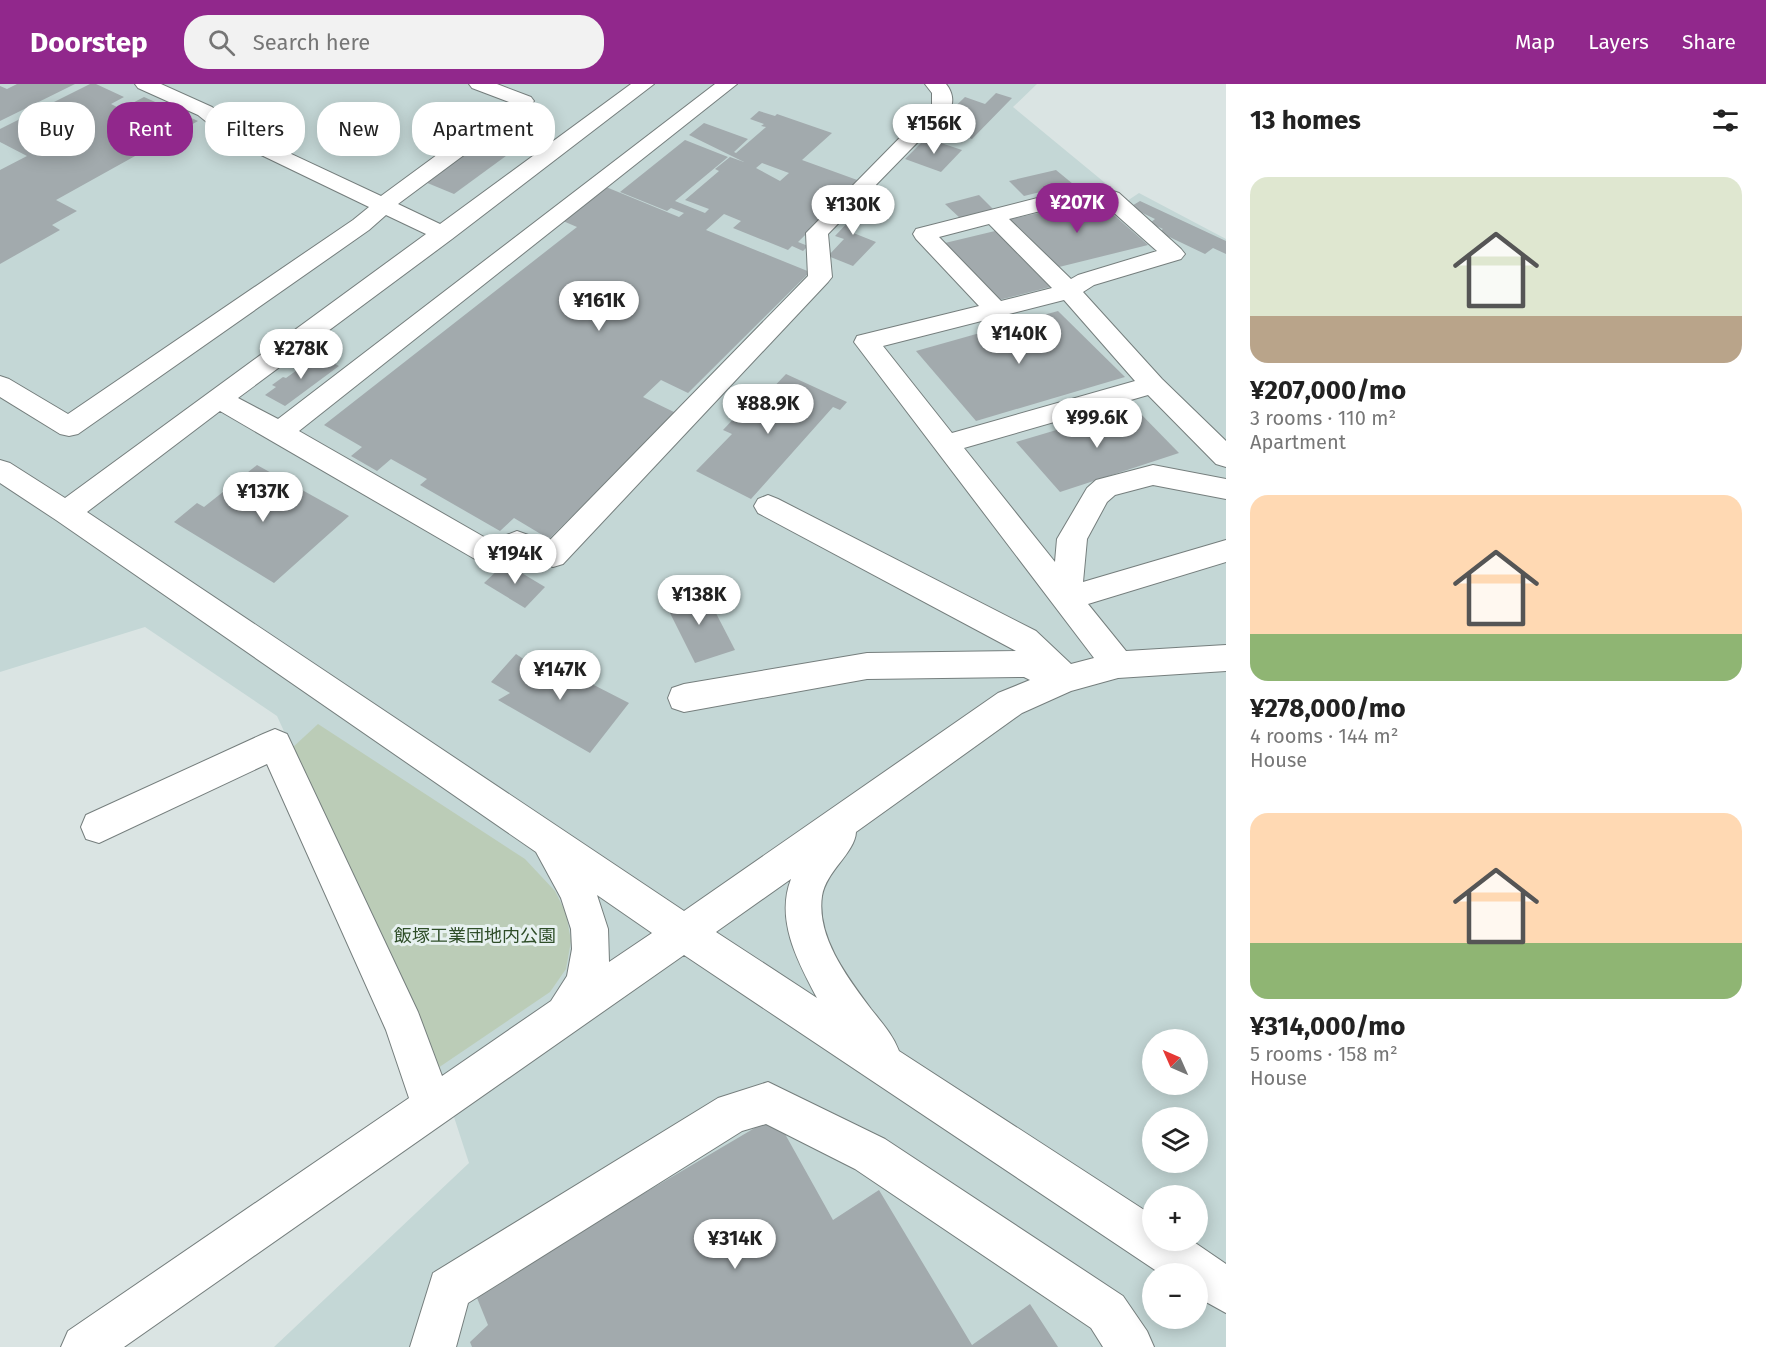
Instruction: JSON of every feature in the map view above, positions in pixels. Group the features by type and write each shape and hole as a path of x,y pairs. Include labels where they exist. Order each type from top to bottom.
{"street":[{"path":"145,84 205,111 235,135 444,234"},
{"path":"0,385 69,427 361,225 383,205 524,101 479,84"},
{"path":"66,512 644,84"},
{"path":"280,432 727,84"},
{"path":"219,399 490,554 517,542 553,556 820,277 818,233 942,106 942,92 935,84"},
{"path":"996,310 924,234 1092,191 1111,198 1173,254 1086,280 1069,291 996,310 866,342 1118,665"},
{"path":"993,216 1069,291 1153,385 1226,457"},
{"path":"945,444 1153,385"},
{"path":"0,470 66,512 684,933 1226,1290"},
{"path":"1066,599 1071,539 1097,495 1106,487 1153,475 1226,489"},
{"path":"768,506 1025,640 1065,679"},
{"path":"1066,599 1226,551"},
{"path":"84,1347 684,933 1010,703 1065,679 1118,665 1226,658"},
{"path":"684,698 867,666 1025,664 1065,679"},
{"path":"99,827 275,744 404,1026 432,1106"},
{"path":"864,806 820,857 808,882 803,906 808,935 838,997 857,1026 901,1077"},
{"path":"544,838 568,871 582,898 591,933 590,968 582,993 557,1021"},
{"path":"433,1347 449,1289 733,1113 768,1103 870,1154 1107,1312 1131,1347"}],"shaded area":[{"path":"0,84 1037,84 1013,107 1127,201 1139,193 1226,239 1226,1347 274,1347 469,1163 438,1068 277,716 145,627 0,672"}],"green space":[{"name":"飯塚工業団地内公園","path":"318,724 525,859 555,891 566,913 571,941 566,969 550,992 438,1068 292,748"}],"building":[{"path":"17,84 75,84 39,102 18,102 18,112 0,121 0,86 7,89"},
{"path":"90,84 96,84 124,97 115,102 107,102 107,156 135,156 56,200 77,211 52,225 60,230 0,264 0,170 27,156 95,156 95,102 54,102"},
{"path":"996,93 1012,98 972,139 935,126 965,97 985,104"},
{"path":"144,97 155,102 134,102"},
{"path":"759,111 775,116 777,114 832,133 802,160 860,181 798,242 808,246 803,251 792,246 788,250 733,228 741,221 724,214 706,230 810,272 688,393 661,380 643,397 676,413 549,539 514,518 500,531 420,485 427,479 391,459 377,471 351,456 362,447 324,425 577,227 563,221 606,187 679,217 684,213 671,208 667,211 620,192 685,140 728,157 675,201 705,213 709,209 685,200 719,171 715,169 730,157 744,162 689,135 704,123 748,139 734,152 736,153 766,127 750,119","holes":["762,163 789,173 780,181 756,168"]},
{"path":"18,120 18,151 0,142 0,129"},
{"path":"926,138 962,150 941,172 905,159"},
{"path":"462,156 506,156 454,194 425,182"},
{"path":"1056,170 1073,184 1024,196 1009,181"},
{"path":"979,195 995,211 961,219 945,204"},
{"path":"1097,200 1148,245 1055,268 1007,220"},
{"path":"853,201 874,209 851,232 876,242 853,266 828,256 844,239 835,236 853,217 841,213"},
{"path":"1140,201 1226,241 1226,254 1213,248 1205,254 1159,232 1163,229 1150,223 1155,219 1130,207"},
{"path":"995,231 1050,287 999,300 945,243"},
{"path":"1058,311 1125,377 976,421 916,351"},
{"path":"318,355 339,366 285,406 265,395 276,387 272,385"},
{"path":"786,374 847,402 840,410 833,407 751,499 696,471 732,434 723,430 741,411 748,414"},
{"path":"1134,407 1179,453 1060,492 1016,442"},
{"path":"257,465 349,516 274,583 174,522 197,503 204,507"},
{"path":"505,563 545,587 525,608 484,583"},
{"path":"704,590 735,650 695,663 664,601"},
{"path":"516,654 537,668 543,659 629,703 590,753 498,700 510,693 491,682"},
{"path":"775,1116 833,1220 879,1190 972,1345 1030,1304 1058,1347 472,1347 470,1342 488,1325 475,1293"}]}
